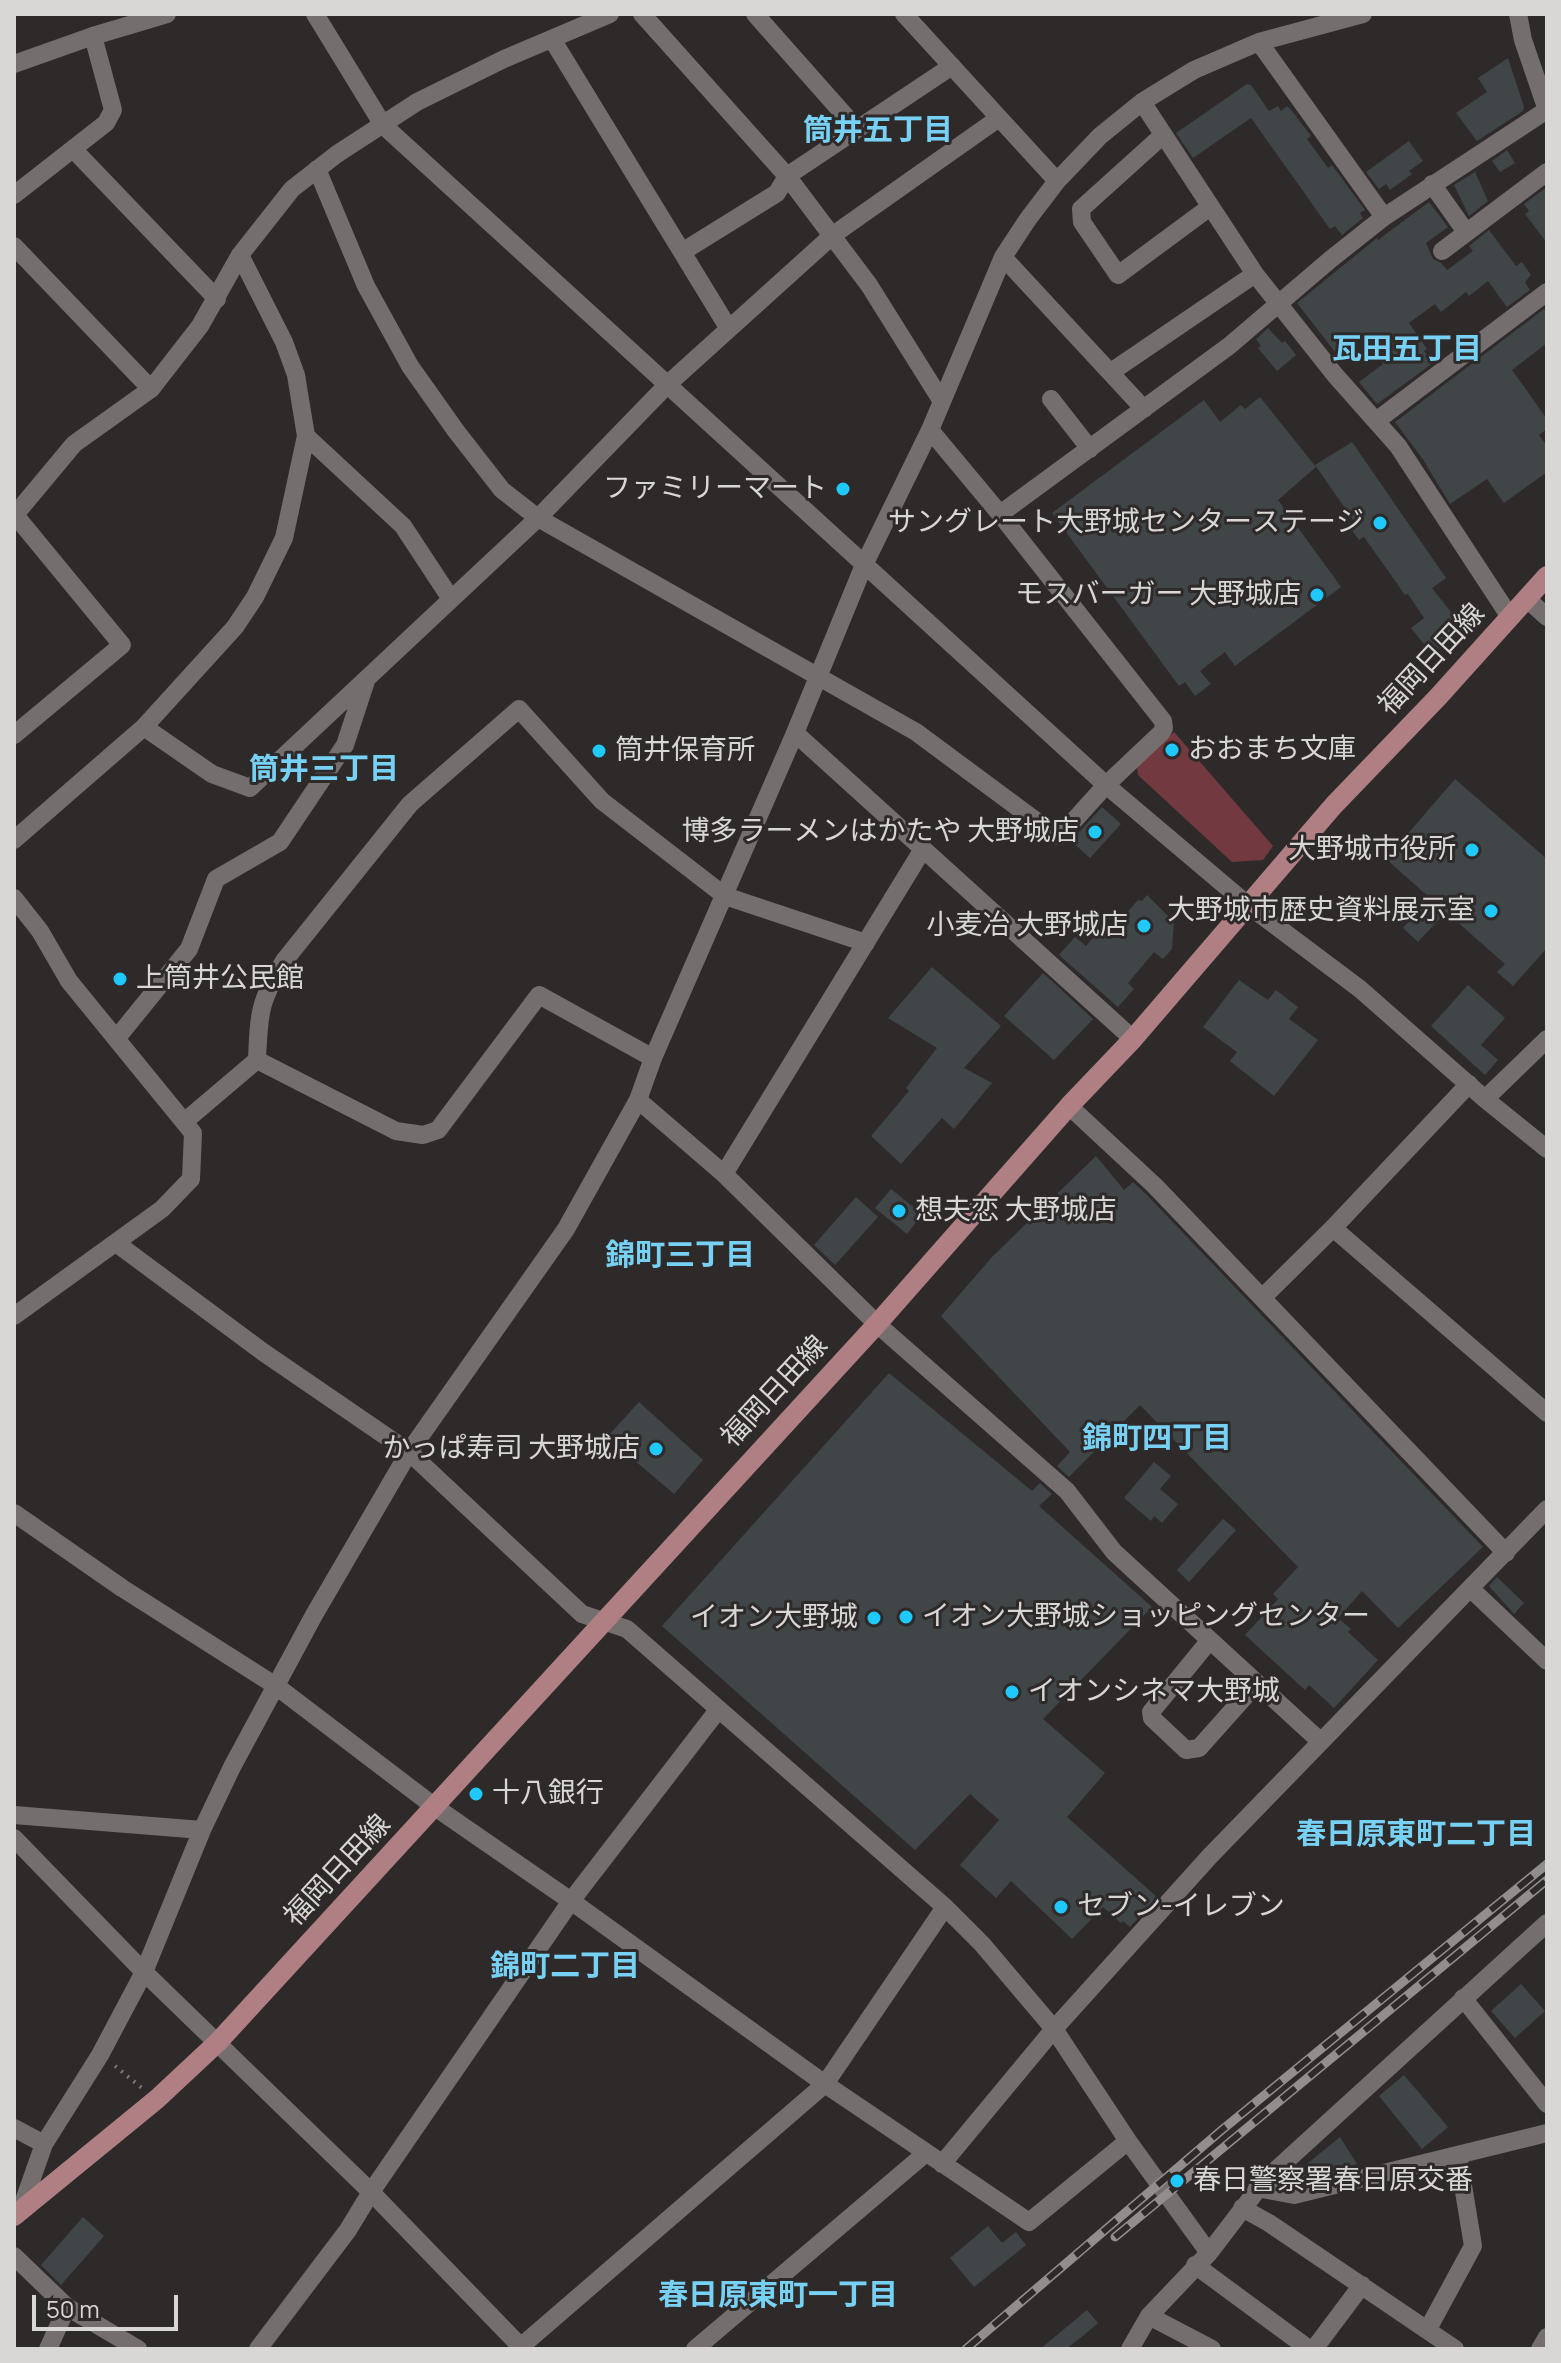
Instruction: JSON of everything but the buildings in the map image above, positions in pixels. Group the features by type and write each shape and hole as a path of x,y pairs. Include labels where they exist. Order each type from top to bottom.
{"main road":[{"name":"福岡日田線","path":"17,2214 157,2099 218,2042 877,1324 1069,1106 1133,1039 1334,805 1438,697 1547,576"}],"street":[{"path":"315,14 383,125 1106,785 1248,905 1360,989 1547,1149"},
{"path":"14,735 122,645 15,515 74,444 151,389 200,326 240,255 292,189 417,102 504,59 610,14"},
{"path":"642,14 787,176 833,235 869,285 941,400"},
{"path":"755,14 856,128"},
{"path":"904,14 1057,181"},
{"path":"17,2214 44,2144 100,2055 144,1972 202,1830 276,1686 409,1452 566,1229 638,1100 653,1058 795,733 864,565 930,430 1003,257 1057,181 1100,136 1142,102 1194,70 1313,20 1363,14"},
{"path":"1000,514 1229,346 1384,217 1547,110 1523,40 1518,14"},
{"path":"15,62 159,15"},
{"path":"14,195 106,123 113,110 93,36"},
{"path":"552,39 729,329"},
{"path":"1259,42 1384,217"},
{"path":"682,252 777,193 787,176 952,66"},
{"path":"1142,102 1277,304 1398,446 1510,617"},
{"path":"144,727 212,774 250,788 538,518 668,384 833,235 999,118"},
{"path":"1163,135 1081,209 1082,222 1118,275 1210,207"},
{"path":"73,149 217,299"},
{"path":"317,169 366,286 410,366 502,490 538,518 916,732 1055,835 1066,831 1106,785 1161,733 1163,721 930,430"},
{"path":"1442,251 1547,172"},
{"path":"1432,184 1466,232"},
{"path":"14,246 151,389"},
{"path":"14,840 144,727 235,627 255,597 284,538 306,436 296,375 284,342 240,255"},
{"path":"1003,257 1144,409"},
{"path":"1111,372 1255,274"},
{"path":"1376,421 1547,292"},
{"path":"1051,399 1090,449"},
{"path":"306,436 403,526 451,599"},
{"path":"1527,599 1547,617"},
{"path":"116,1039 189,949 216,879 280,842 345,745 367,678"},
{"path":"184,1122 257,1060 258,1015 267,989 284,961 410,804 519,709 602,801 725,896 866,943"},
{"path":"795,733 1133,1039"},
{"path":"724,1174 923,849"},
{"path":"14,898 40,931 69,981 193,1133 191,1179 162,1209 14,1316"},
{"path":"257,1060 396,1131 423,1135 438,1130 539,995 653,1058"},
{"path":"1485,1099 1547,1039"},
{"path":"1262,1298 1469,1084"},
{"path":"638,1100 724,1174 877,1324 1067,1491 1114,1552 1321,1742"},
{"path":"1069,1106 1155,1186 1506,1553"},
{"path":"1333,1228 1547,1413"},
{"path":"116,1243 263,1352 409,1452 582,1614 627,1629 945,1907 982,1944 1054,2029 1202,2259 1311,2349 1362,2285"},
{"path":"695,2349 934,2158 1210,1856 1547,1509"},
{"path":"14,1513 122,1588 276,1686 435,1807 825,2084 1029,2222 1128,2141"},
{"path":"1471,1589 1547,1661"},
{"path":"1210,1640 1151,1712 1152,1718 1186,1750 1199,1748 1257,1683"},
{"path":"258,2349 348,2230 571,1901 718,1710"},
{"path":"14,1815 202,1830"},
{"path":"14,1838 144,1972 371,2192 520,2348 825,2084 945,1907"},
{"path":"1130,2349 1149,2316 1202,2259 1257,2188 1547,1923"},
{"path":"1463,1998 1547,2104"},
{"path":"14,2128 44,2144"},
{"path":"1257,2188 1294,2195 1547,2133"},
{"path":"1428,2329 1473,2246 1458,2155"},
{"path":"1242,2208 1455,2349"},
{"path":"14,2256 67,2307 138,2349"},
{"path":"48,2349 67,2307"},
{"path":"1149,2316 1212,2349"},
{"path":"1540,2349 1547,2337"}],"path":[{"path":"100,2055 157,2099"}],"shaded area":[{"path":"1174,732 1273,846 1263,860 1232,862 1138,775 1137,765"}],"railway":[{"path":"966,2349 1223,2129 1547,1864"},
{"path":"1115,2237 1547,1880"}],"place":[{"name":"ファミリーマート","path":"843,489"},
{"name":"サングレート大野城センターステージ","path":"1380,523"},
{"name":"モスバーガー 大野城店","path":"1317,595"},
{"name":"おおまち文庫","path":"1172,750"},
{"name":"筒井保育所","path":"599,751"},
{"name":"博多ラーメンはかたや 大野城店","path":"1095,832"},
{"name":"大野城市役所","path":"1472,850"},
{"name":"大野城市歴史資料展示室","path":"1491,911"},
{"name":"小麦冶 大野城店","path":"1144,926"},
{"name":"上筒井公民館","path":"120,979"},
{"name":"想夫恋 大野城店","path":"899,1211"},
{"name":"かっぱ寿司 大野城店","path":"656,1449"},
{"name":"イオン大野城ショッピングセンター","path":"906,1617"},
{"name":"イオン大野城","path":"874,1618"},
{"name":"イオンシネマ大野城","path":"1012,1692"},
{"name":"十八銀行","path":"476,1794"},
{"name":"セブン-イレブン","path":"1061,1907"},
{"name":"春日警察署春日原交番","path":"1177,2181"}],"district":[{"name":"筒井五丁目","path":"878,132"},
{"name":"瓦田五丁目","path":"1407,351"},
{"name":"筒井三丁目","path":"324,771"},
{"name":"錦町三丁目","path":"680,1257"},
{"name":"錦町四丁目","path":"1157,1440"},
{"name":"春日原東町二丁目","path":"1416,1836"},
{"name":"錦町二丁目","path":"565,1968"},
{"name":"春日原東町一丁目","path":"778,2297"}]}
